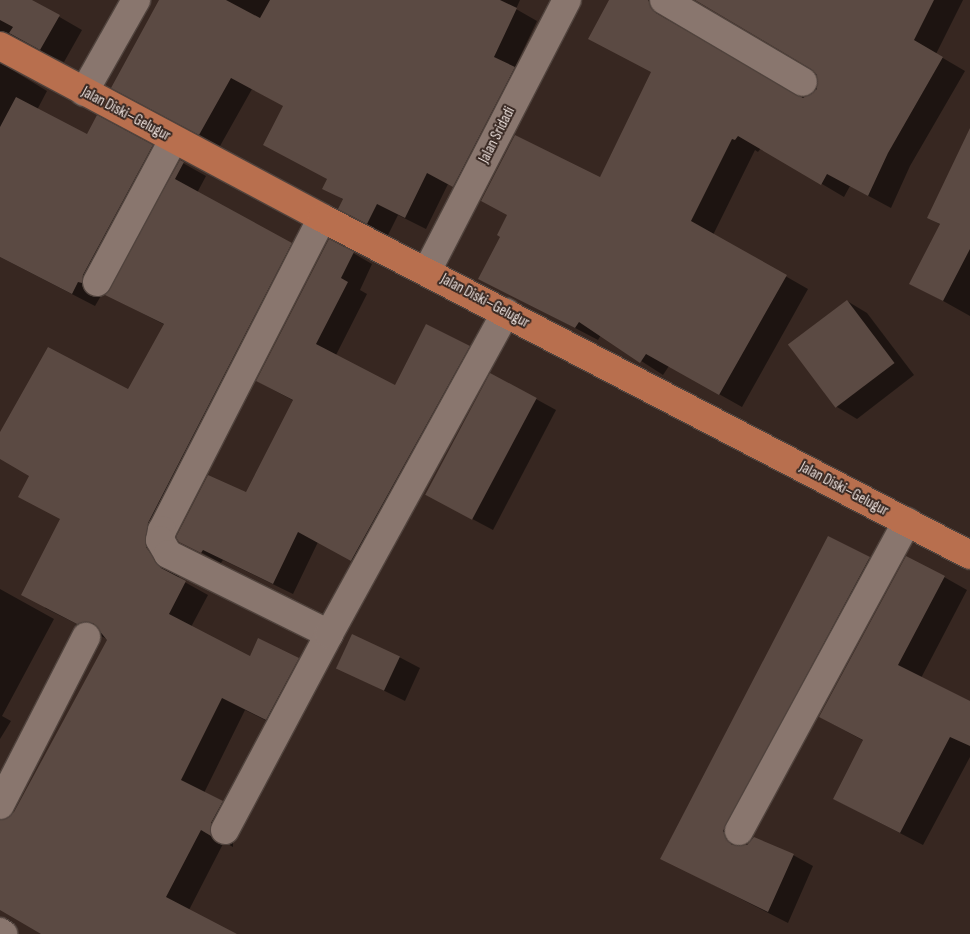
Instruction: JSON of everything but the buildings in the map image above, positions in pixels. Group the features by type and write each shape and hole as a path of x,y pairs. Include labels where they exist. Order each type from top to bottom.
{"main road":[{"name":"Jalan Diski–Gelugur","path":"3,54 84,92 970,555"}],"street":[{"path":"84,92 136,0"},
{"name":"Jalan Sridadi","path":"427,271 567,0"},
{"path":"664,0 803,82"},
{"path":"97,282 173,140"},
{"path":"322,218 162,530 160,540 168,554 329,634"},
{"path":"225,830 329,634 506,312"},
{"path":"739,832 908,522"},
{"path":"0,805 86,638"},
{"path":"0,932 4,934"}]}
